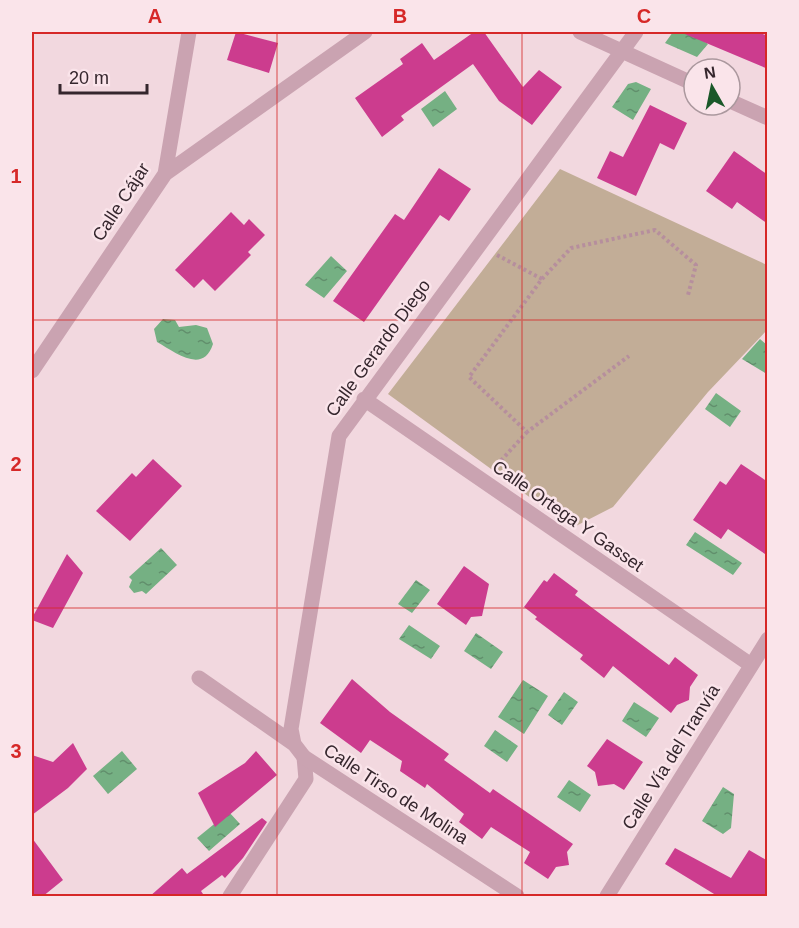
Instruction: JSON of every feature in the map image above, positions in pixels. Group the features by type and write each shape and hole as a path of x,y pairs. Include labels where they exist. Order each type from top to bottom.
{"street":[{"name":"Calle Cájar","path":"32,371 165,174 189,32"},
{"path":"165,174 364,32"},
{"path":"580,32 682,79"},
{"name":"Calle Gerardo Diego","path":"294,744 291,729 339,436 636,32"},
{"path":"742,106 768,118"},
{"name":"Calle Ortega Y Gasset","path":"364,399 751,665"},
{"name":"Calle Vía del Tranvía","path":"607,897 768,639"},
{"name":"Calle Tirso de Molina","path":"199,678 294,744 304,757 517,897"},
{"path":"230,897 306,779 304,757"}],"path":[{"path":"527,432 469,377 542,279 571,248 655,230 696,265 688,295"},
{"path":"478,244 542,279"},
{"path":"484,481 527,432 629,356"}],"shaded area":[{"path":"560,169 767,265 767,330 708,392 613,507 572,528 388,394"}],"water":[{"path":"673,32 691,32 708,44 697,57 665,43"},
{"path":"636,82 651,89 633,120 612,107 628,84"},
{"path":"445,91 457,109 433,127 421,109"},
{"path":"331,256 347,271 324,298 305,285"},
{"path":"163,319 175,320 179,327 196,325 207,328 213,344 208,353 196,360 180,355 157,342 154,329"},
{"path":"760,339 767,345 767,374 742,359"},
{"path":"716,393 741,411 730,427 705,409"},
{"path":"695,532 742,563 733,575 686,545"},
{"path":"161,548 177,565 146,594 142,591 134,593 129,587 132,580 129,577"},
{"path":"416,580 430,590 412,613 398,604"},
{"path":"409,625 440,646 431,659 399,639"},
{"path":"476,633 503,652 491,669 464,651"},
{"path":"523,680 548,696 524,734 498,717"},
{"path":"564,692 578,702 562,725 548,715"},
{"path":"634,702 659,718 646,737 622,721"},
{"path":"495,730 518,746 507,762 484,746"},
{"path":"122,751 137,769 108,794 93,776"},
{"path":"569,780 591,795 580,812 557,797"},
{"path":"723,787 734,794 731,828 723,834 702,821"},
{"path":"229,812 240,824 209,851 197,838"}],"building":[{"path":"236,32 278,43 269,73 227,60"},
{"path":"474,32 484,32 523,87 539,70 562,87 532,125 499,101 473,64 401,116 404,120 382,137 355,98 403,64 400,59 422,43 434,60"},
{"path":"680,32 757,32 768,36 768,69"},
{"path":"650,105 687,123 674,150 660,143 636,196 597,178 610,151 623,157"},
{"path":"734,151 768,175 768,224 737,202 732,209 706,191"},
{"path":"439,168 471,189 449,221 440,215 364,322 333,301 395,214 404,220"},
{"path":"231,212 244,225 249,219 265,235 248,252 251,255 215,291 203,279 194,288 175,270"},
{"path":"153,459 182,486 130,541 96,511 132,473 136,477"},
{"path":"741,464 768,482 768,556 728,529 721,539 693,520 720,481 726,485"},
{"path":"67,554 83,573 53,628 32,620 32,618"},
{"path":"464,566 489,584 482,616 471,617 466,625 437,604"},
{"path":"554,573 578,591 575,595 669,665 675,657 698,675 690,687 689,700 677,705 671,713 613,666 604,678 580,659 583,655 535,619 537,617 524,607 544,580 547,582"},
{"path":"352,679 390,712 449,754 444,760 490,793 493,789 573,844 567,852 569,865 556,867 548,879 524,863 530,852 491,827 482,839 459,822 464,814 427,784 425,788 400,771 402,761 370,740 361,753 320,723"},
{"path":"607,739 643,762 624,790 614,784 598,786 595,772 587,766"},
{"path":"73,743 87,769 68,788 32,815 32,755 53,762"},
{"path":"256,751 277,775 215,827 198,793 245,763"},
{"path":"262,818 267,822 243,858 225,878 222,875 201,891 205,897 149,897 182,868 187,874"},
{"path":"32,838 63,880 42,897 32,897"},
{"path":"675,848 731,878 749,850 768,861 768,897 719,897 665,864"}]}
